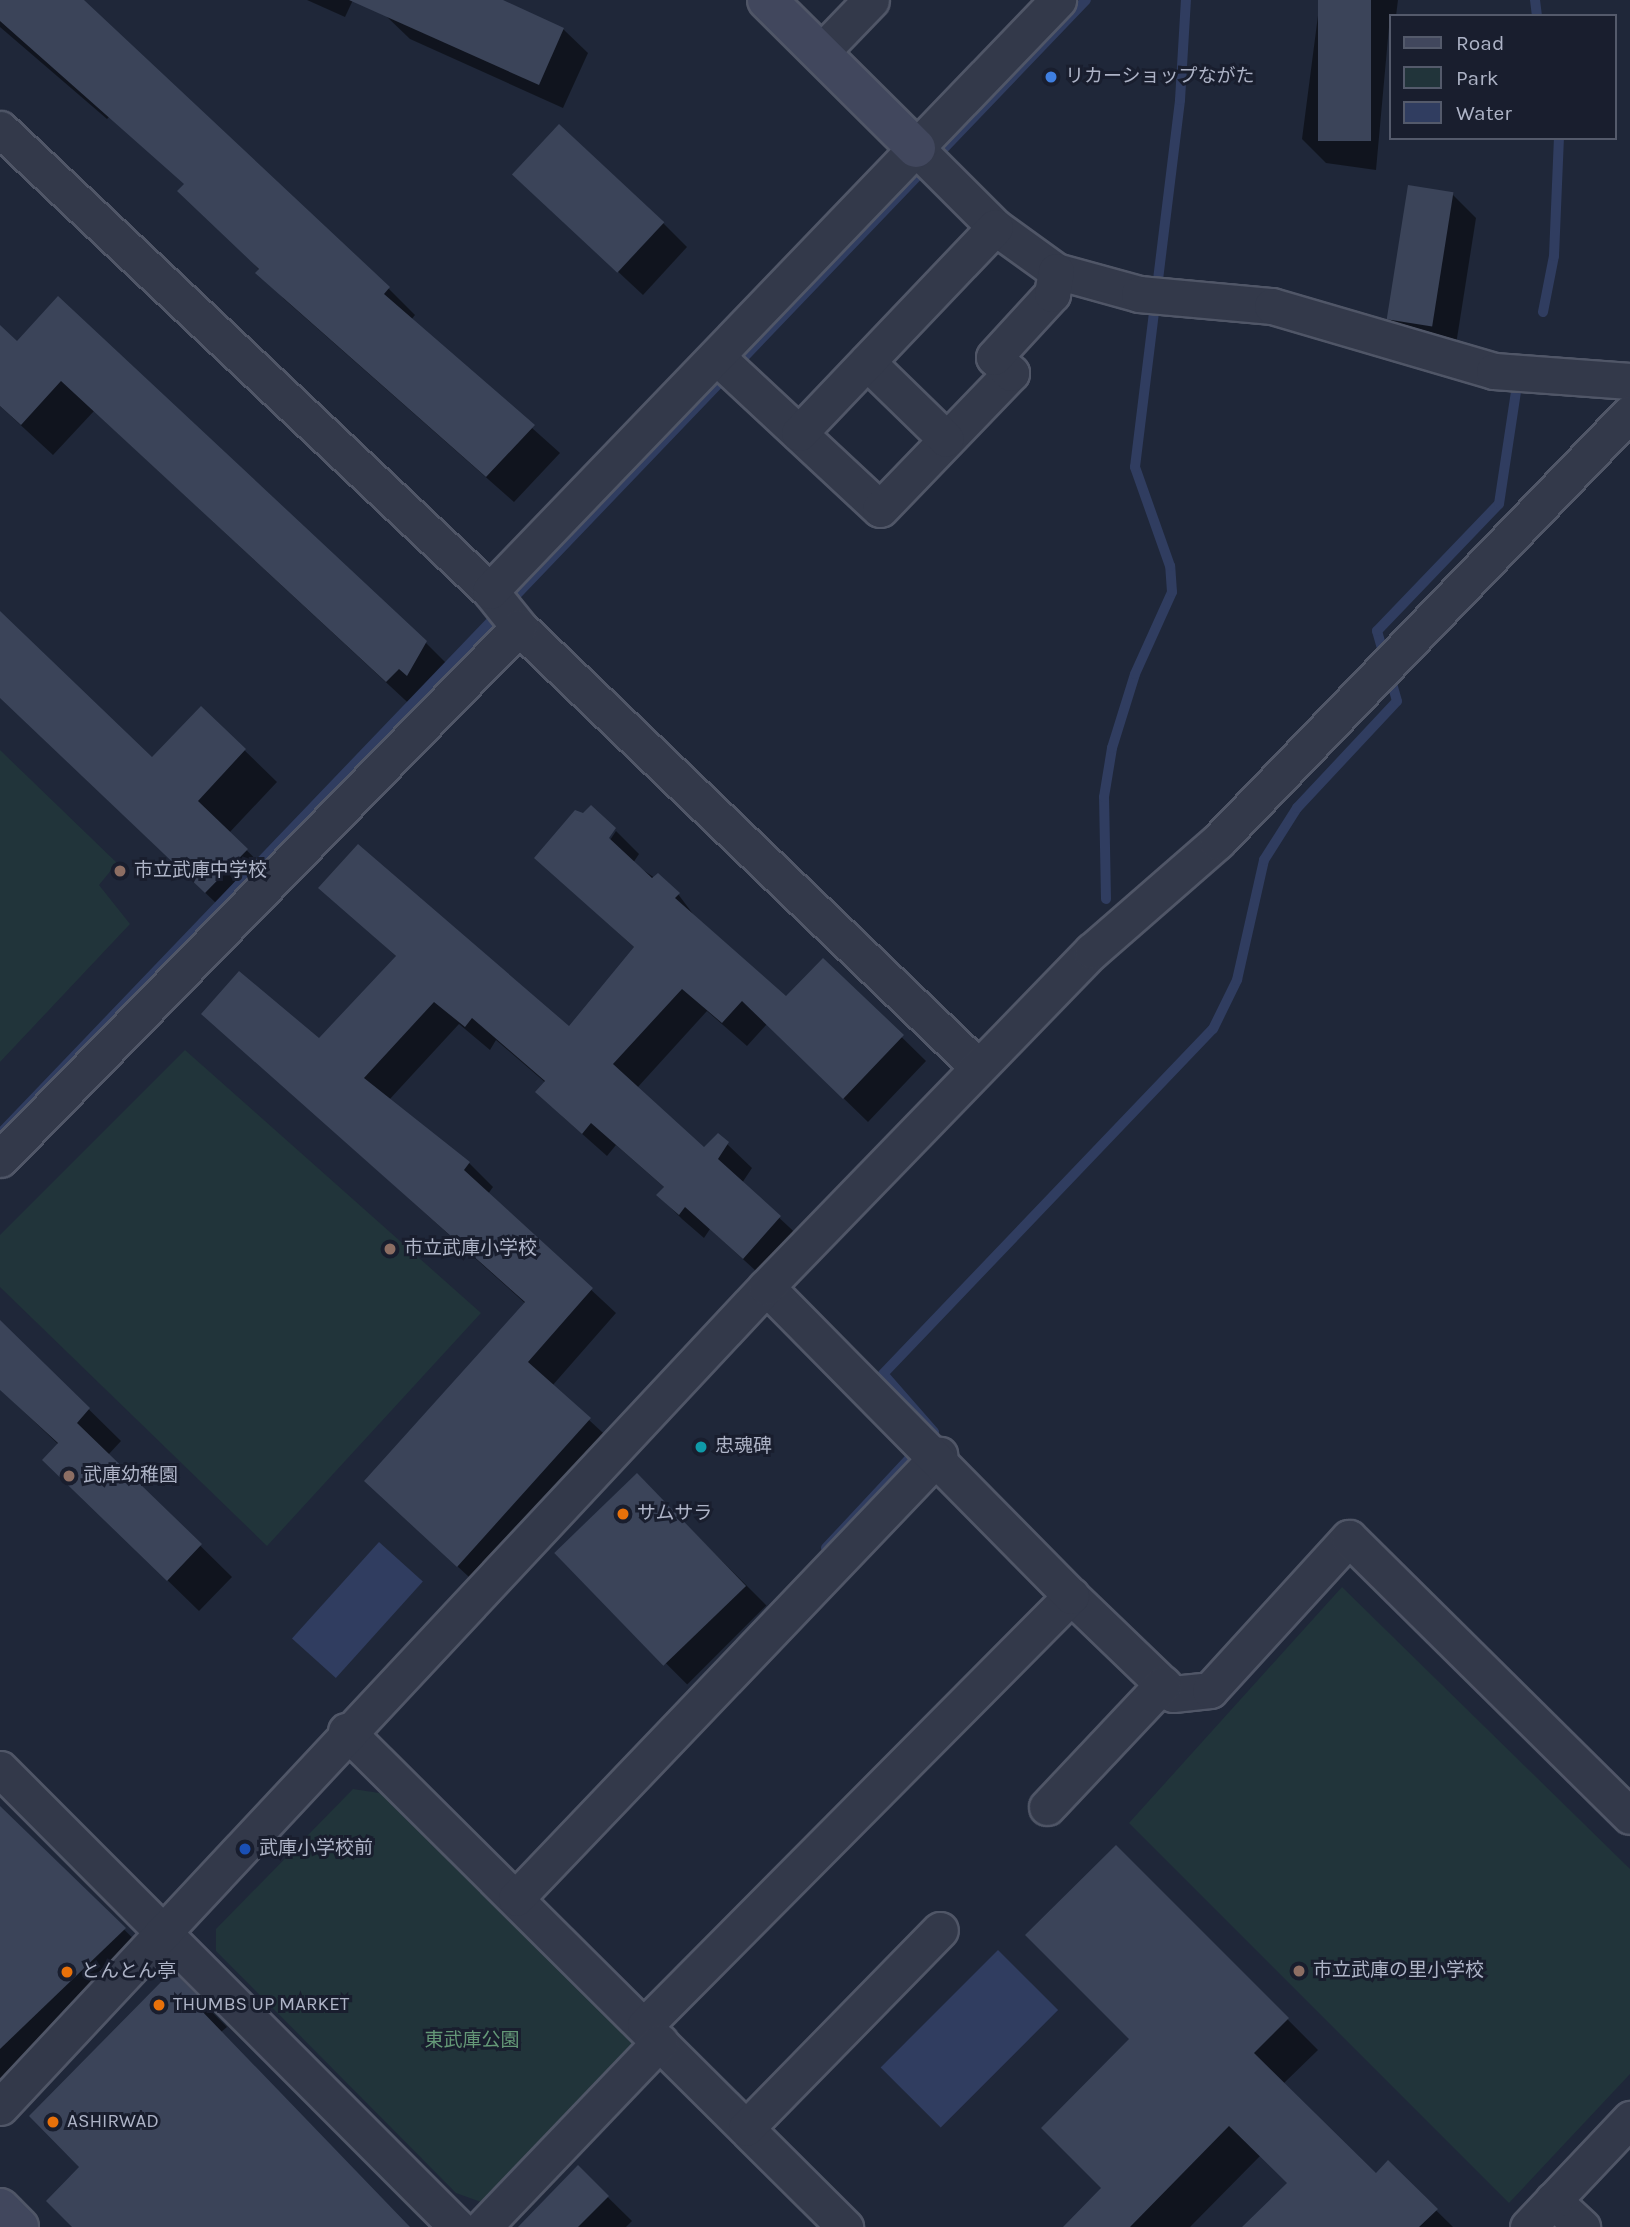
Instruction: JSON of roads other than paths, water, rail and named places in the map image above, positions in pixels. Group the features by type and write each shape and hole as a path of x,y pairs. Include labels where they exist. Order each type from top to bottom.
{"street":[{"path":"767,0 995,227 1056,271 1139,294 1272,306 1494,371 1630,381"},
{"path":"821,52 870,0"},
{"path":"490,591 718,358 1058,0"},
{"path":"0,129 490,591 519,627 978,1068"},
{"path":"799,433 995,227"},
{"path":"718,358 880,509 1011,373 994,356 1052,294 1056,271"},
{"path":"867,362 946,439"},
{"path":"0,2107 328,1761 345,1731 766,1287 1124,920 1217,842 1630,413"},
{"path":"0,1159 519,627"},
{"path":"766,1287 939,1455 1071,1596 1173,1693 1210,1690 1349,1538 1630,1815"},
{"path":"516,1898 939,1455"},
{"path":"483,2227 653,2033 1071,1596"},
{"path":"1047,1807 1163,1684"},
{"path":"345,1731 653,2033 845,2227"},
{"path":"0,1769 164,1937 457,2227"},
{"path":"746,2128 940,1930"},
{"path":"1528,2227 1630,2119"},
{"path":"1553,2200 1582,2227"},
{"path":"0,2208 19,2227"}],"water":[{"path":"379,1542 423,1581 336,1678 292,1639"},
{"path":"998,1950 1058,2010 941,2127 881,2067"}],"waterway":[{"path":"0,1134 1086,0"},
{"path":"1106,899 1104,797 1112,748 1135,674 1172,592 1170,566 1135,467 1180,100 1186,0"},
{"path":"1535,0 1537,14"},
{"path":"1543,312 1554,256 1559,140"},
{"path":"826,1548 934,1432 883,1374 1213,1029 1237,980 1264,860 1297,808 1397,701 1377,631 1499,504 1517,385"}],"place":[{"name":"リカーショップながた","path":"1051,77"},
{"name":"市立武庫中学校","path":"120,871"},
{"name":"市立武庫小学校","path":"390,1249"},
{"name":"忠魂碑","path":"701,1447"},
{"name":"武庫幼稚園","path":"69,1476"},
{"name":"サムサラ","path":"623,1514"},
{"name":"武庫小学校前","path":"245,1849"},
{"name":"市立武庫の里小学校","path":"1299,1971"},
{"name":"とんとん亭","path":"67,1972"},
{"name":"THUMBS UP MARKET","path":"159,2005"},
{"name":"ASHIRWAD","path":"53,2122"}],"park label":[{"name":"東武庫公園","path":"472,2041"}]}
